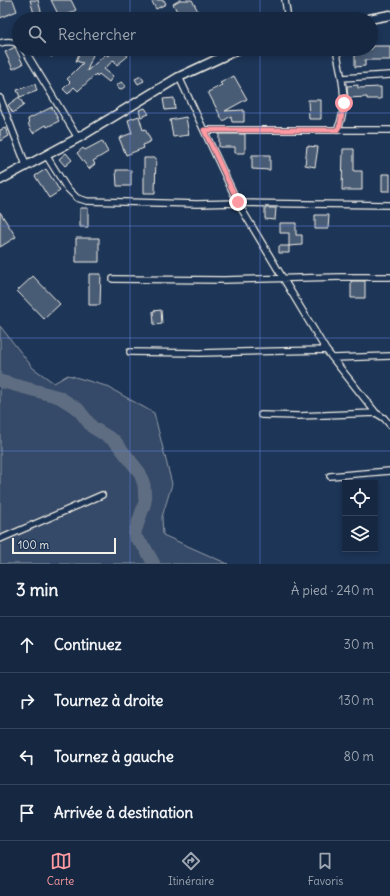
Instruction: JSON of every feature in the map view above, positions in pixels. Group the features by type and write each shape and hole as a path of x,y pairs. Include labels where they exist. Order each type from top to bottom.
{"main road":[{"path":"378,17 390,15"},
{"path":"0,180 78,138 179,77 224,56"}],"street":[{"path":"285,0 287,12"},
{"path":"0,43 12,42"},
{"path":"28,56 78,138"},
{"path":"337,56 342,78 344,103 340,125 337,130"},
{"path":"342,78 390,75"},
{"path":"179,77 238,202 326,350 334,358 376,413"},
{"path":"0,98 26,165"},
{"path":"204,130 390,130"},
{"path":"46,156 66,187 77,198 87,201 197,204 238,202 390,205"},
{"path":"113,278 179,280 390,277"},
{"path":"130,352 200,353 326,350"},
{"path":"334,358 390,356"},
{"path":"261,415 299,416 376,413 387,418 390,425"},
{"path":"330,476 390,472"},
{"path":"0,539 102,495"}],"shaded area":[{"path":"0,326 33,368 54,383 68,375 106,386 154,413 172,484 162,517 163,535 228,564 0,564"}],"building":[{"path":"0,0 13,0 17,11 0,18"},
{"path":"30,0 38,0 41,12 34,12"},
{"path":"51,0 71,0 76,10 72,12 57,12"},
{"path":"151,0 164,0 166,4 156,9"},
{"path":"180,0 192,0 198,11 177,12 173,4"},
{"path":"378,46 390,46 390,60 365,60 365,66 355,67 355,56 378,56"},
{"path":"12,48 12,56 19,56 23,64 13,69 5,52"},
{"path":"78,56 92,56 87,71 104,56 128,56 117,65 114,60 104,69 113,76 109,82 99,74 97,76 96,74 78,91 74,87 68,94 63,89 70,82 67,79 83,63 76,61"},
{"path":"141,76 144,81 138,84 135,79"},
{"path":"234,76 247,99 225,111 244,110 244,122 232,122 231,116 223,121 208,92 222,85 220,83"},
{"path":"121,82 126,86 120,90 116,86"},
{"path":"35,84 37,91 20,97 17,90"},
{"path":"358,85 358,88 381,87 381,99 367,99 367,97 348,98 347,86"},
{"path":"19,97 24,105 13,113 8,105"},
{"path":"174,98 175,109 165,110 163,99"},
{"path":"308,100 321,100 321,119 309,119"},
{"path":"52,107 59,121 47,127 46,125 33,133 29,126 28,119"},
{"path":"145,108 149,114 141,117 139,110"},
{"path":"139,116 143,130 145,129 151,141 143,145 144,148 126,155 119,138 132,133 128,120"},
{"path":"186,117 189,135 173,137 170,120"},
{"path":"5,128 9,136 0,141 0,130"},
{"path":"219,134 245,134 245,153 235,153 235,147 219,147"},
{"path":"102,141 108,152 93,161 95,164 89,169 77,153 83,148 85,150"},
{"path":"307,146 318,147 315,167 305,165"},
{"path":"343,149 354,149 354,171 362,171 362,190 342,190"},
{"path":"66,153 72,160 65,166 59,159"},
{"path":"252,155 270,155 270,170 252,169"},
{"path":"144,158 156,158 155,193 144,193"},
{"path":"46,169 60,191 49,198 35,176"},
{"path":"116,170 131,170 131,186 117,186"},
{"path":"382,174 390,174 390,191 382,191"},
{"path":"80,208 88,208 88,227 80,227"},
{"path":"265,208 276,208 275,220 265,219"},
{"path":"0,212 16,237 0,247"},
{"path":"315,215 329,215 328,229 315,229"},
{"path":"280,223 296,223 296,235 302,235 302,245 289,246 289,233 280,233"},
{"path":"76,238 99,238 99,262 76,262"},
{"path":"279,246 289,246 289,253 279,253"},
{"path":"89,274 101,274 100,305 89,305"},
{"path":"33,276 60,304 44,319 17,291"},
{"path":"351,281 365,281 365,298 351,298"},
{"path":"161,310 162,324 154,325 153,311"}],"waterway":[{"path":"0,381 59,397 78,409 92,427 115,441 140,473 144,485 145,502 135,532 135,537 145,548 154,564"}],"route":[{"path":"238,202 204,130 337,130 340,125 344,103"}]}
